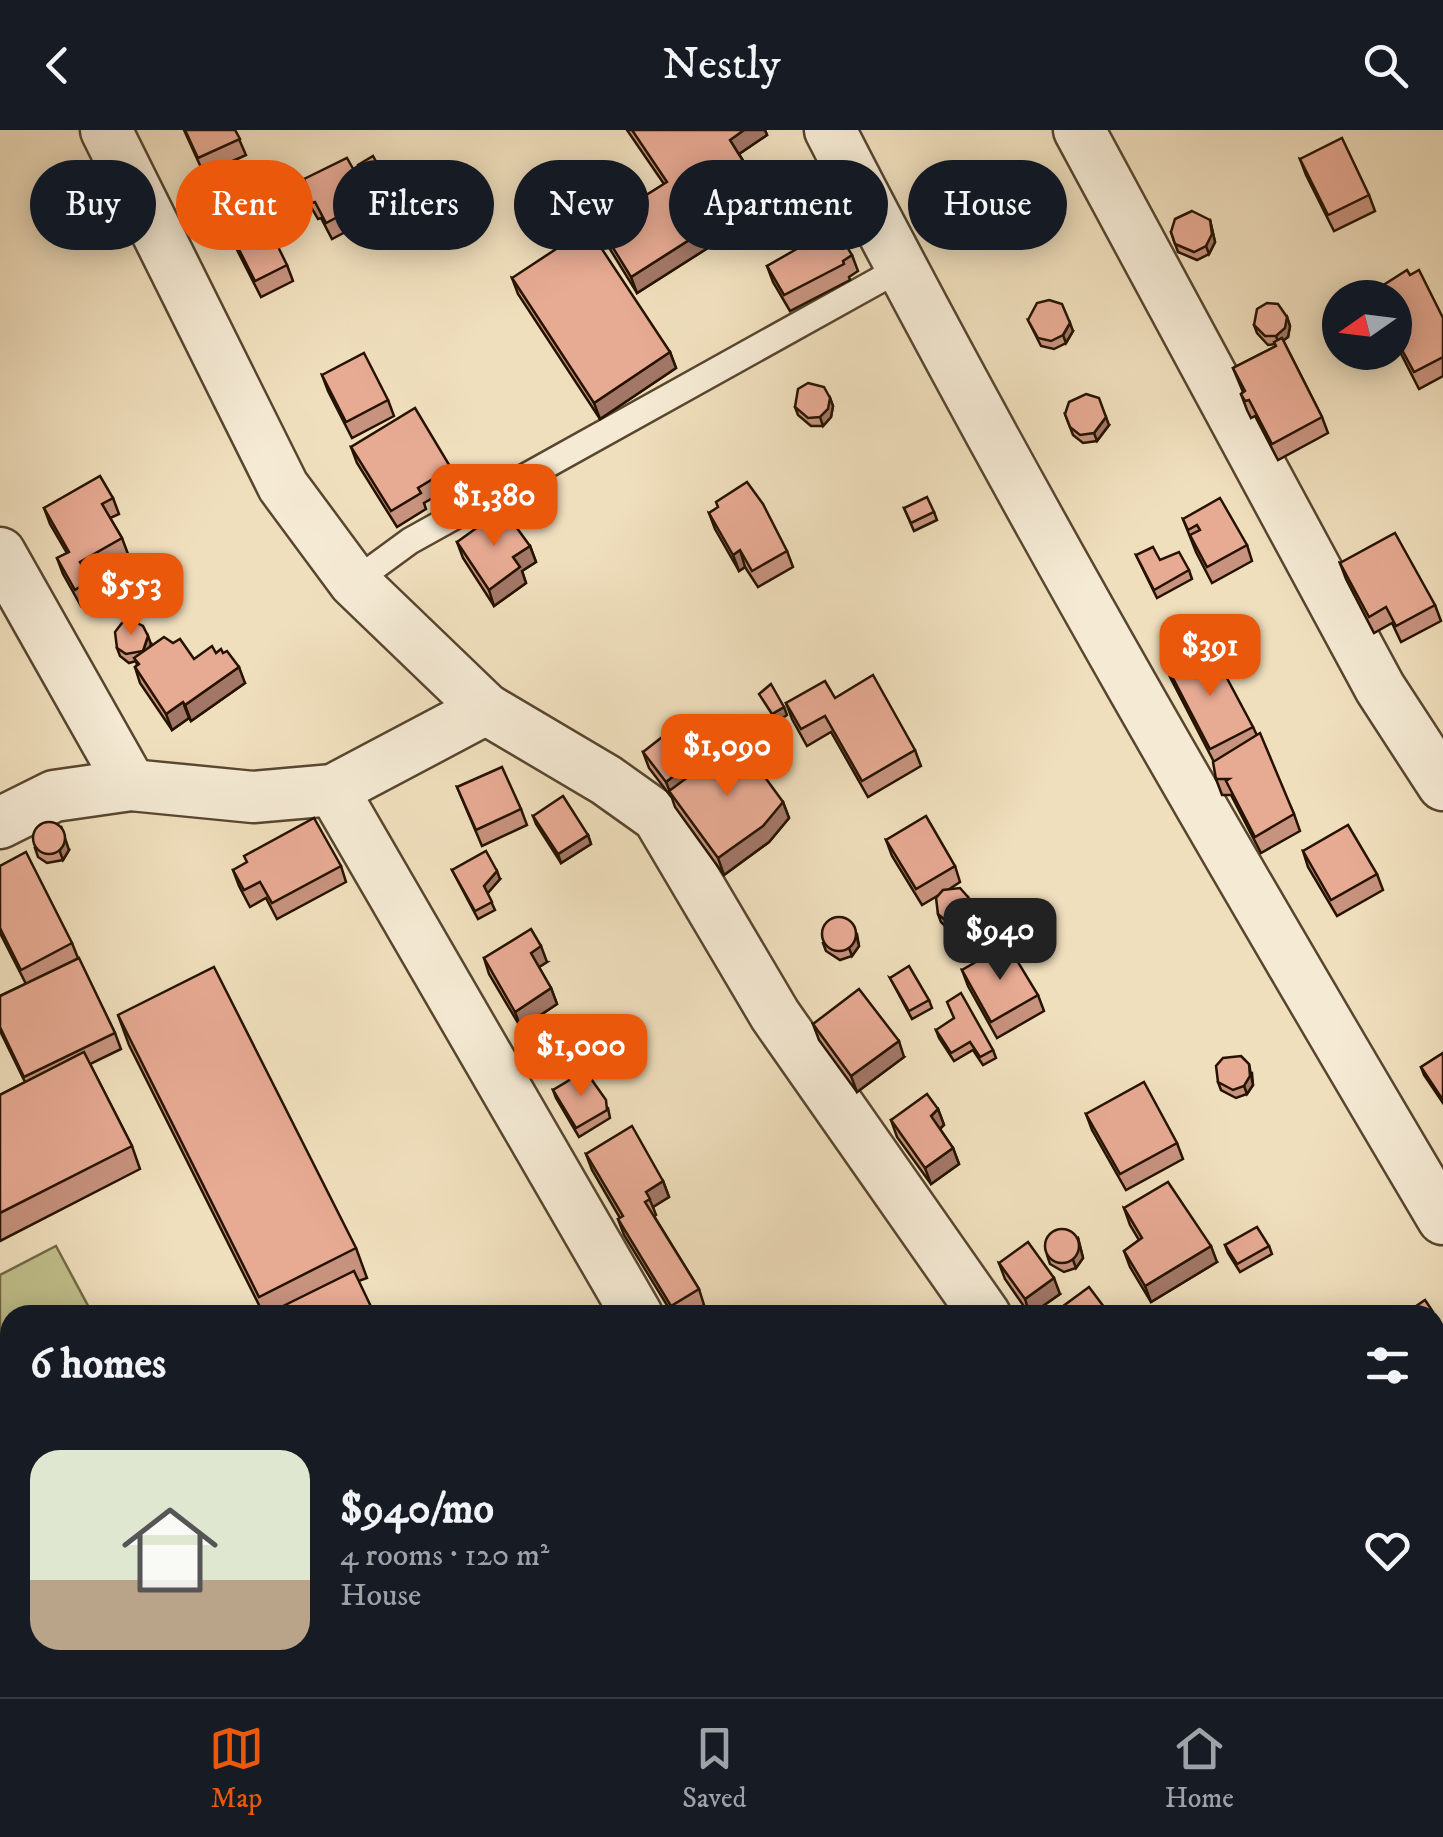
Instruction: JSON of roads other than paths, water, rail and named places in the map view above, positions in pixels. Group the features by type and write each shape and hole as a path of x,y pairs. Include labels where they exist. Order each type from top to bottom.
{"street":[{"path":"106,130 283,486 354,582 486,709 606,780 658,817 774,1015 978,1305"},
{"path":"830,130 900,268 1200,809 1443,1219"},
{"path":"1078,130 1380,688 1443,784"},
{"path":"0,552 131,786"},
{"path":"0,824 54,796 131,786 253,796 332,790 486,709"},
{"path":"332,790 631,1305"}],"lane":[{"path":"354,582 410,541 900,268"}]}
